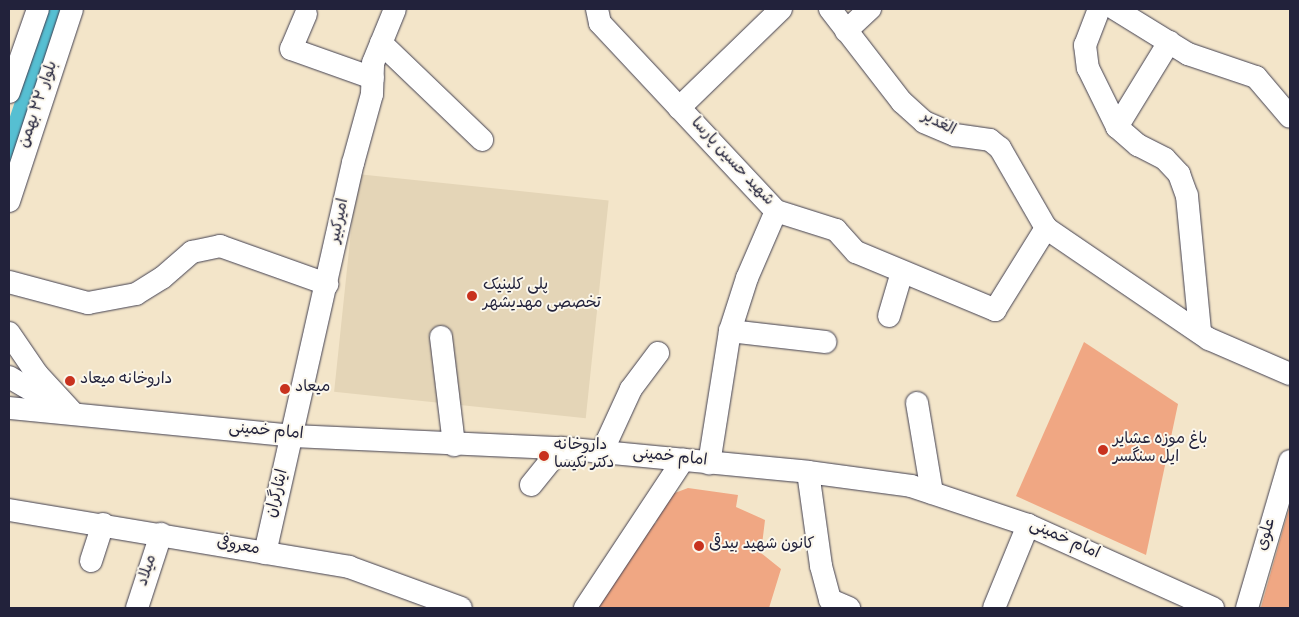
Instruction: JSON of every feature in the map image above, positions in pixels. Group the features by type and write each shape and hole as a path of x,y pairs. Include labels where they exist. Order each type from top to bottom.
{"street":[{"name":"بلوار ۲۲ بهمن","path":"9,92 38,9"},
{"name":"بلوار ۲۲ بهمن","path":"9,201 72,9"},
{"name":"امیرکبیر","path":"293,436 372,94 373,64 395,9"},
{"name":"شهید حسین پارسا","path":"597,9 600,23 776,211 747,278 730,330 709,462"},
{"path":"679,108 781,9"},
{"name":"الغدیر","path":"830,9 902,102 924,122 955,135 990,140 1000,148 1046,228"},
{"path":"846,31 870,9"},
{"path":"1099,9 1085,45 1088,68 1116,127 1138,145 1165,159 1179,174 1187,196 1200,332"},
{"path":"1115,9 1188,54 1256,77 1290,117"},
{"path":"306,14 291,49 373,78"},
{"path":"1116,127 1169,42"},
{"path":"381,43 482,140"},
{"path":"776,211 836,230 856,252 995,310 1046,228 1200,332 1290,374"},
{"path":"9,282 88,303 136,294 162,278 192,252 220,246 327,284"},
{"path":"890,316 902,272"},
{"path":"730,330 825,342"},
{"path":"9,333 37,374 73,414"},
{"path":"441,337 454,445"},
{"path":"602,452 631,390 658,353"},
{"name":"امام خمینی","path":"9,377 73,414"},
{"path":"917,403 932,493"},
{"name":"امام خمینی","path":"9,408 293,436 454,445 561,448 808,472 911,486 1028,524 1213,608"},
{"name":"ایثارگران","path":"265,553 293,436"},
{"path":"531,485 561,448"},
{"path":"585,608 683,460"},
{"name":"علوی","path":"1247,608 1290,461"},
{"path":"808,472 820,566 830,600 849,608"},
{"name":"معروفی","path":"9,510 103,524 350,568 461,608"},
{"path":"91,561 103,524"},
{"path":"994,608 1028,524"},
{"name":"میلاد","path":"137,608 161,534"}],"shaded area":[{"name":"پلی کلینیک تخصصی مهدیشهر","path":"357,174 609,200 586,418 334,392"}],"building":[{"name":"باغ موزه عشایر ایل سنگسر","path":"1084,342 1178,404 1146,555 1016,496"},
{"name":"کانون شهید بیدقی","path":"688,488 738,495 736,507 765,520 761,553 781,569 769,608 597,608 650,526 656,523 659,512 664,510 664,497"},
{"path":"1290,505 1290,608 1264,608 1261,607"}],"waterway":[{"path":"9,151 56,9"}],"place":[{"name":"پلی کلینیک تخصصی مهدیشهر","path":"472,296"},
{"name":"داروخانه میعاد","path":"70,381"},
{"name":"میعاد","path":"285,389"},
{"name":"باغ موزه عشایر ایل سنگسر","path":"1103,450"},
{"name":"داروخانه دکتر نکیسا","path":"544,456"},
{"name":"کانون شهید بیدقی","path":"699,546"}]}
